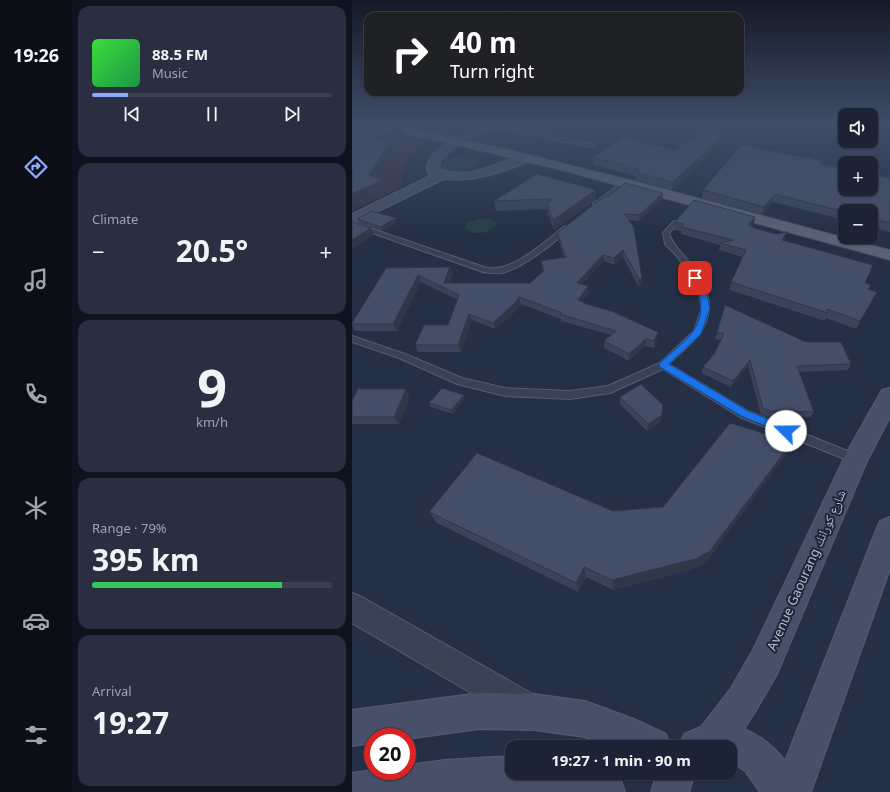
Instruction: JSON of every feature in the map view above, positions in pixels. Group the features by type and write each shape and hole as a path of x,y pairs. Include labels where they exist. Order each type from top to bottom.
{"main road":[{"path":"538,161 890,255"}],"street":[{"path":"434,161 432,164 433,171 442,175 463,176 477,174 517,161"},
{"path":"352,220 442,175"},
{"name":"Avenue Gaourang شارع كورانك","path":"708,740 743,700 765,662 856,459 890,396"},
{"path":"792,792 890,530"},
{"path":"352,607 534,712"},
{"path":"352,728 479,711 534,712 585,719 640,740"},
{"path":"737,744 749,750 764,765 777,784 780,792"},
{"path":"352,792 445,779 546,773 585,782 606,792"},
{"path":"670,792 674,780"}],"lane":[{"path":"588,210 624,183"},
{"path":"352,339 402,356 460,381 505,392 570,395 610,389 663,365 698,332 706,308 701,286 680,254 669,244 666,232 676,222"},
{"path":"352,224 486,270 494,271 505,269 528,256 570,224"},
{"path":"663,365 744,414 856,459"}],"shaded area":[{"path":"352,161 407,161 402,173 403,186 352,211"},
{"path":"445,161 478,162 469,170 458,172 448,172 440,167 440,164"},
{"path":"482,218 489,218 496,225 490,230 481,233 472,233 465,229 466,223"}],"building":[{"path":"352,161 378,161 369,176 383,180 352,194"},
{"path":"608,161 695,161 673,182 636,172 639,169"},
{"path":"728,161 823,161 820,164 838,168 838,196 878,196 878,176 890,178 890,223 878,220 878,204 838,204 838,210 775,194 764,207 703,190"},
{"path":"537,174 596,190 553,220 547,203 553,199 494,201"},
{"path":"625,183 663,193 639,215 625,214 634,228 642,278 639,279 623,250 614,258 603,255 577,283 588,286 578,300 584,302 583,303 611,311 658,332 654,341 646,339 629,354 604,341 616,331 560,314 562,313 519,297 515,303 493,323 469,314 458,345 415,345 424,325 448,325 459,295 418,275 393,324 352,324 386,268 450,267 444,283 530,283 544,271 541,261 566,257 557,233 605,196 608,197"},
{"path":"694,200 755,217 748,225 776,234 787,232 782,240 873,265 865,283 871,285 868,289 877,292 860,321 827,309 828,313 731,282 746,250 720,243 734,240 681,227 684,224 675,222"},
{"path":"372,211 396,218 381,227 357,219"},
{"path":"352,222 371,228 352,240"},
{"path":"725,305 806,342 841,342 851,364 797,366 814,412 770,411 763,408 750,360 733,381 703,367 714,354 724,334 717,332"},
{"path":"641,384 663,405 662,415 648,424 620,397"},
{"path":"442,388 464,395 451,410 429,403"},
{"path":"358,389 406,389 394,417 352,417 352,401"},
{"path":"730,423 792,442 710,551 695,559 612,580 584,567 576,583 429,512 477,453 613,511 663,507"}],"route":[{"path":"695,278 701,286 706,308 698,332 663,365 744,414 786,431"}]}
